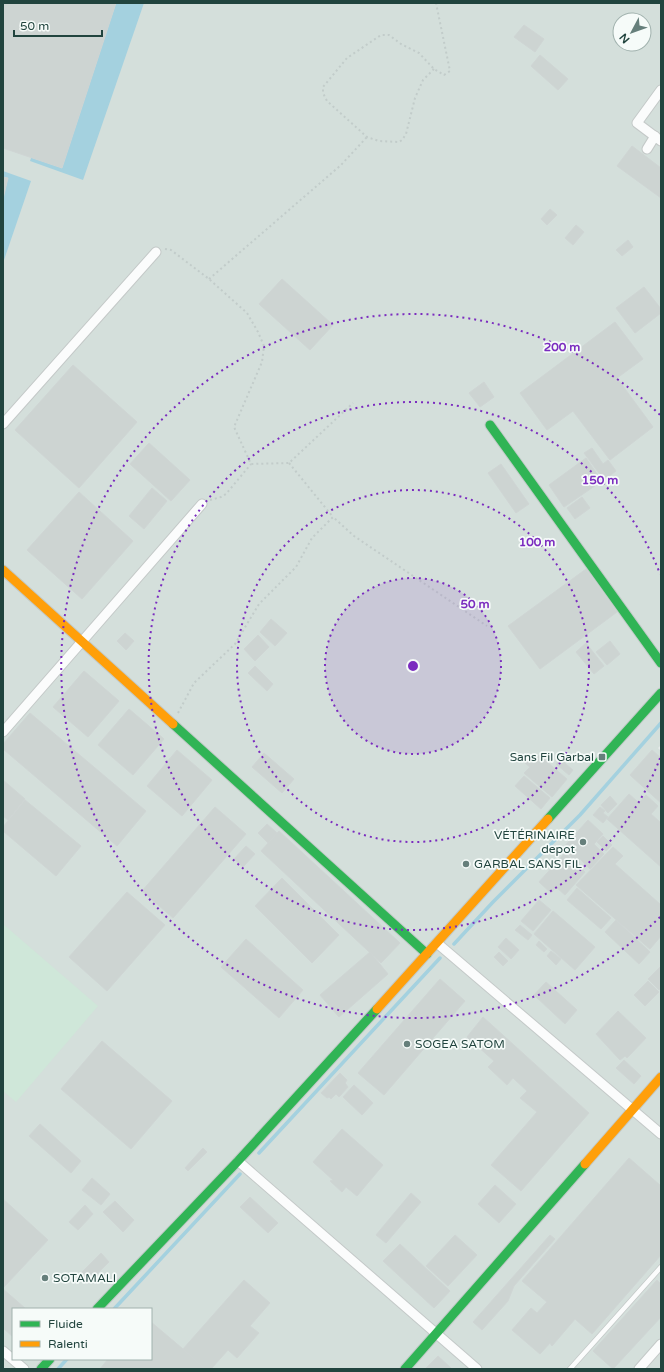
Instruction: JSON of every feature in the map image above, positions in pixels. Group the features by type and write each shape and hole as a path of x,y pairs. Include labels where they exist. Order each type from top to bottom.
{"street":[{"path":"647,149 658,138 637,123 661,90"},
{"path":"3,424 156,252"},
{"path":"490,425 661,663"},
{"path":"3,732 202,504"},
{"path":"3,570 427,954"},
{"path":"98,1308 238,1161 437,943 661,693"},
{"path":"437,943 661,1134"},
{"path":"405,1369 661,1077"},
{"path":"238,1161 478,1369"},
{"path":"639,1369 661,1344"},
{"path":"3,1351 12,1359"},
{"path":"14,1360 24,1369"},
{"path":"40,1369 49,1360"}],"lane":[{"path":"570,1369 661,1267"}],"path":[{"path":"434,69 423,80 415,98 406,134 399,142 379,141 366,136 327,101 323,93 323,87 347,58 381,35 389,35 401,44 419,53 434,69 444,75 450,71 436,3"},
{"path":"209,280 341,165 366,136"},
{"path":"156,252 164,249 171,250 247,312 258,332 264,346 262,362 234,427 251,464"},
{"path":"202,504 208,500 221,497 226,494 251,464 289,463 353,403"},
{"path":"289,463 334,517 354,536 487,626"},
{"path":"172,724 194,683 235,644 259,604 296,566 312,538 334,517"}],"shaded area":[{"path":"3,3 661,3 661,745 658,748 661,751 661,1369 3,1369"}],"green space":[{"path":"3,924 98,1006 16,1102 3,1091"}],"water":[{"path":"84,3 144,3 83,180 30,161"},
{"path":"3,171 31,181 3,263"}],"building":[{"path":"3,3 116,3 62,168 3,148"},
{"path":"524,25 544,39 535,52 514,37"},
{"path":"540,55 568,79 558,90 531,66"},
{"path":"632,146 661,168 661,198 617,166"},
{"path":"3,177 8,178 3,199"},
{"path":"550,209 557,215 547,225 541,219"},
{"path":"576,225 584,232 573,245 565,238"},
{"path":"628,240 633,247 622,256 616,250"},
{"path":"282,279 333,325 310,350 259,304"},
{"path":"644,287 661,309 661,313 635,333 616,308"},
{"path":"615,322 643,359 617,378 653,427 610,460 573,411 547,430 520,393"},
{"path":"73,365 137,422 79,488 15,430"},
{"path":"484,382 494,397 480,407 469,393"},
{"path":"149,443 190,480 171,501 130,464"},
{"path":"592,448 603,464 608,460 616,471 604,480 584,453"},
{"path":"586,458 602,481 564,507 549,485"},
{"path":"501,464 529,504 516,513 488,473"},
{"path":"152,488 167,501 144,529 129,516"},
{"path":"79,492 133,541 82,599 27,550"},
{"path":"582,497 590,508 575,519 567,508"},
{"path":"586,569 617,612 540,669 508,626"},
{"path":"271,619 287,633 275,646 260,632"},
{"path":"125,633 134,641 126,650 117,641"},
{"path":"258,635 269,647 255,661 244,649"},
{"path":"610,641 620,654 607,665 596,652"},
{"path":"586,643 604,666 594,674 576,652"},
{"path":"255,666 273,684 267,691 248,673"},
{"path":"84,671 119,701 88,737 53,707"},
{"path":"129,709 164,739 133,775 98,745"},
{"path":"30,713 146,811 117,846 3,749 3,744"},
{"path":"177,750 212,780 182,816 147,786"},
{"path":"652,750 661,758 661,803 630,775"},
{"path":"264,753 294,779 282,793 252,767"},
{"path":"539,755 567,779 552,797 524,773 530,767 525,763 530,757 534,761"},
{"path":"560,759 573,770 569,775 556,764"},
{"path":"524,776 550,798 541,809 515,786"},
{"path":"3,780 25,799 8,820 3,816"},
{"path":"629,794 639,803 646,795 658,806 651,814 661,823 661,867 607,819"},
{"path":"610,796 617,804 608,813 601,805"},
{"path":"25,800 81,846 56,876 3,831 3,827"},
{"path":"215,807 246,834 173,918 142,891"},
{"path":"600,807 605,811 603,813 608,817 603,823 593,815"},
{"path":"588,820 603,834 594,844 604,854 590,869 580,859 577,862 562,849"},
{"path":"267,824 277,833 268,843 258,833"},
{"path":"279,831 400,943 381,963 261,851"},
{"path":"603,836 612,845 606,851 597,842"},
{"path":"246,846 255,854 243,867 234,859"},
{"path":"613,847 623,856 615,864 661,905 661,936 650,949 576,885"},
{"path":"565,853 585,872 565,895 556,887 551,893 539,882"},
{"path":"282,878 339,935 312,963 255,906"},
{"path":"577,888 611,918 601,929 567,900"},
{"path":"127,892 165,925 107,991 69,957"},
{"path":"539,900 551,910 533,931 521,921"},
{"path":"553,911 595,947 575,970 534,934"},
{"path":"616,920 650,952 639,964 605,932"},
{"path":"520,925 532,935 528,940 515,930"},
{"path":"506,938 519,950 511,959 498,947"},
{"path":"246,939 303,990 279,1018 221,967"},
{"path":"539,941 547,949 544,952 536,945"},
{"path":"551,951 561,959 556,965 547,956"},
{"path":"370,952 388,974 339,1017 320,995"},
{"path":"499,952 508,961 503,966 494,957"},
{"path":"661,966 661,988 659,990 648,979"},
{"path":"440,979 465,1001 384,1095 358,1073"},
{"path":"648,981 659,992 645,1006 634,995"},
{"path":"546,982 577,1010 565,1024 534,995"},
{"path":"618,1011 646,1038 627,1058 625,1056 620,1060 596,1034"},
{"path":"483,1017 589,1113 521,1191 491,1165 537,1112 520,1098 527,1091 513,1078 507,1085 488,1067 494,1061 467,1037"},
{"path":"102,1041 172,1101 131,1149 61,1089"},
{"path":"624,1060 641,1076 634,1084 616,1068"},
{"path":"340,1073 347,1080 345,1083 348,1087 339,1097 336,1094 331,1099 329,1097 327,1098 321,1093"},
{"path":"354,1085 373,1103 362,1115 343,1097"},
{"path":"40,1124 81,1161 71,1173 29,1136"},
{"path":"342,1129 383,1165 357,1196 346,1187 342,1192 330,1181 333,1180 313,1162"},
{"path":"203,1148 207,1152 188,1171 185,1168"},
{"path":"629,1158 661,1186 661,1255 592,1334 575,1319 552,1346 550,1343 540,1354 512,1330 531,1308 537,1313 547,1302 522,1281"},
{"path":"92,1178 110,1194 101,1205 82,1190"},
{"path":"495,1185 516,1204 499,1223 478,1204"},
{"path":"411,1193 421,1202 386,1243 376,1235"},
{"path":"250,1197 278,1223 268,1233 240,1207"},
{"path":"3,1199 48,1240 4,1287 3,1286"},
{"path":"115,1201 134,1220 123,1232 103,1212"},
{"path":"85,1205 93,1214 78,1230 69,1222"},
{"path":"455,1235 477,1255 448,1286 426,1266"},
{"path":"550,1235 555,1239 514,1286 508,1301 482,1330 473,1322"},
{"path":"400,1244 450,1291 434,1308 383,1261"},
{"path":"101,1253 109,1262 87,1284 79,1275"},
{"path":"244,1280 270,1303 250,1326 259,1333 237,1358 228,1350 211,1369 205,1369 183,1349"},
{"path":"657,1280 661,1284 661,1317 613,1369 593,1351"},
{"path":"3,1289 25,1308 12,1308 12,1336 3,1328"},
{"path":"152,1323 205,1369 100,1369 107,1360 152,1360"},
{"path":"438,1356 452,1369 425,1369"}],"waterway":[{"path":"454,944 493,902 580,815 661,723"},
{"path":"259,1153 440,958"},
{"path":"115,1308 240,1174"},
{"path":"58,1369 66,1360"}],"traffic: fast":[{"path":"490,425 661,663"},
{"path":"548,819 661,693"},
{"path":"173,724 427,954"},
{"path":"98,1308 238,1161 377,1009"},
{"path":"405,1369 585,1164"},
{"path":"41,1369 49,1360"}],"traffic: slow":[{"path":"3,570 173,724"},
{"path":"377,1009 548,819"},
{"path":"585,1164 661,1077"}],"place":[{"name":"Sans Fil Garbal","path":"602,757"},
{"name":"VÉTÉRINAIRE depot","path":"583,842"},
{"name":"GARBAL SANS FIL","path":"466,864"},
{"name":"SOGEA SATOM","path":"407,1044"},
{"name":"SOTAMALI","path":"45,1278"}]}
